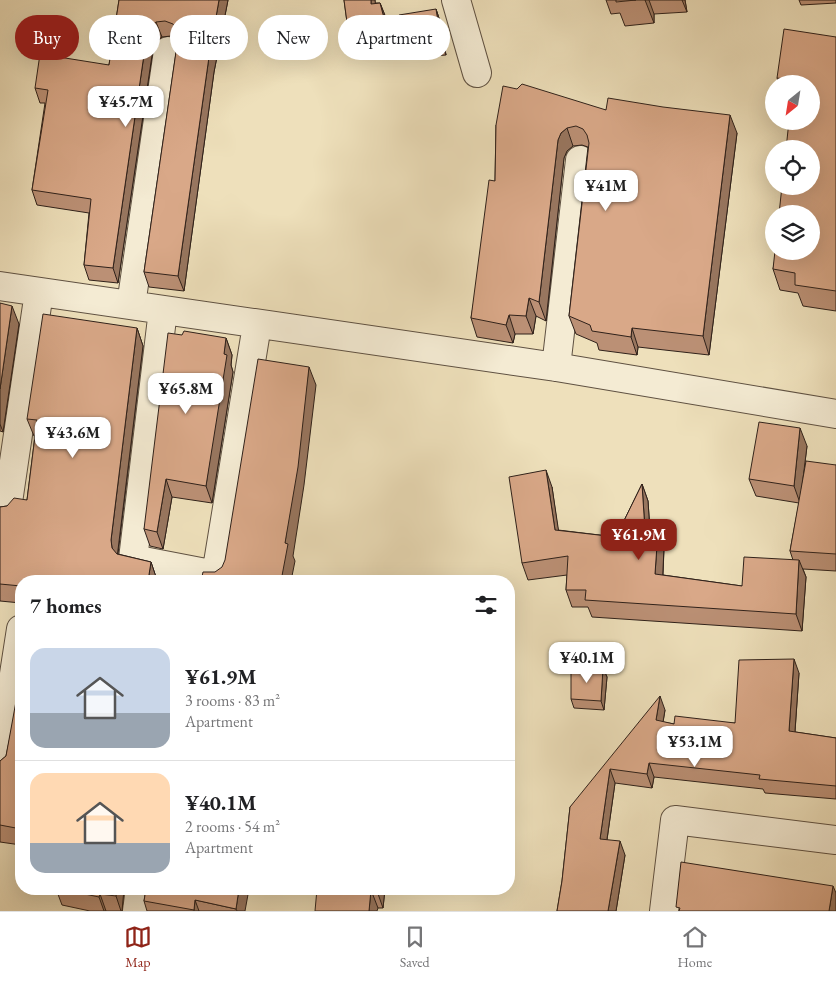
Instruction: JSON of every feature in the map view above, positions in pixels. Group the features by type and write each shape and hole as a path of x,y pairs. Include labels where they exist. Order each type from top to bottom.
{"street":[{"path":"456,0 477,73"},
{"path":"130,305 168,50"},
{"path":"556,367 580,160"},
{"path":"0,286 257,325 556,367 836,414"},
{"path":"7,509 39,292"},
{"path":"162,310 133,560 216,575 257,325"},
{"path":"0,764 15,668"},
{"path":"664,911 675,820 836,840"},
{"path":"137,911 139,895"}],"building":[{"path":"119,0 219,0 216,15 170,15 170,23 160,22 160,15 117,15"},
{"path":"344,0 371,0 371,4 380,3 383,15 346,15"},
{"path":"616,0 636,0 616,2"},
{"path":"436,9 437,15 399,15"},
{"path":"784,29 836,37 836,291 795,285 795,273 773,269 774,260 820,260 820,205 780,205 781,195 820,195 820,140 787,140 788,130 820,130 820,75 777,75"},
{"path":"39,60 78,60 109,65 110,60 143,60 113,268 84,265 91,199 32,190 48,90 35,88"},
{"path":"175,60 209,60 178,276 144,272"},
{"path":"522,84 606,110 608,98 730,115 703,336 632,328 631,337 592,331 590,325 569,316 589,143 583,129 576,126 567,128 561,133 558,140 539,302 529,298 526,316 509,315 506,325 471,318 489,180 495,181 496,125 503,86 517,89"},
{"path":"0,303 12,306 0,389"},
{"path":"43,314 137,328 111,540 112,548 117,554 151,562 149,575 15,575 15,585 0,584 0,507 7,506 14,498 27,500 37,420 27,419"},
{"path":"184,331 226,338 224,354 227,355 206,486 166,479 157,532 144,529 168,333 182,335"},
{"path":"258,359 309,367 298,467 285,543 288,544 282,575 202,575 203,572 215,572 222,567 225,560"},
{"path":"759,422 800,428 794,486 749,479"},
{"path":"806,461 836,465 836,554 790,551"},
{"path":"546,470 555,530 616,537 642,484 645,530 658,531 655,574 742,586 744,557 799,560 796,614 585,600 586,590 566,590 568,556 522,563 509,477"},
{"path":"794,659 789,731 836,738 836,786 759,779 760,775 649,763 647,774 610,769 600,839 620,841 608,911 557,911 570,807 660,696 656,720 674,724 675,716 735,723 739,660"},
{"path":"571,668 603,668 601,701 571,699"},
{"path":"15,707 15,828 0,825 0,761 6,756"},
{"path":"681,862 833,886 829,911 679,911 680,908 676,907"},
{"path":"145,895 238,895 236,909 195,900 194,910 144,901"},
{"path":"316,895 371,895 369,911 315,911"}]}
